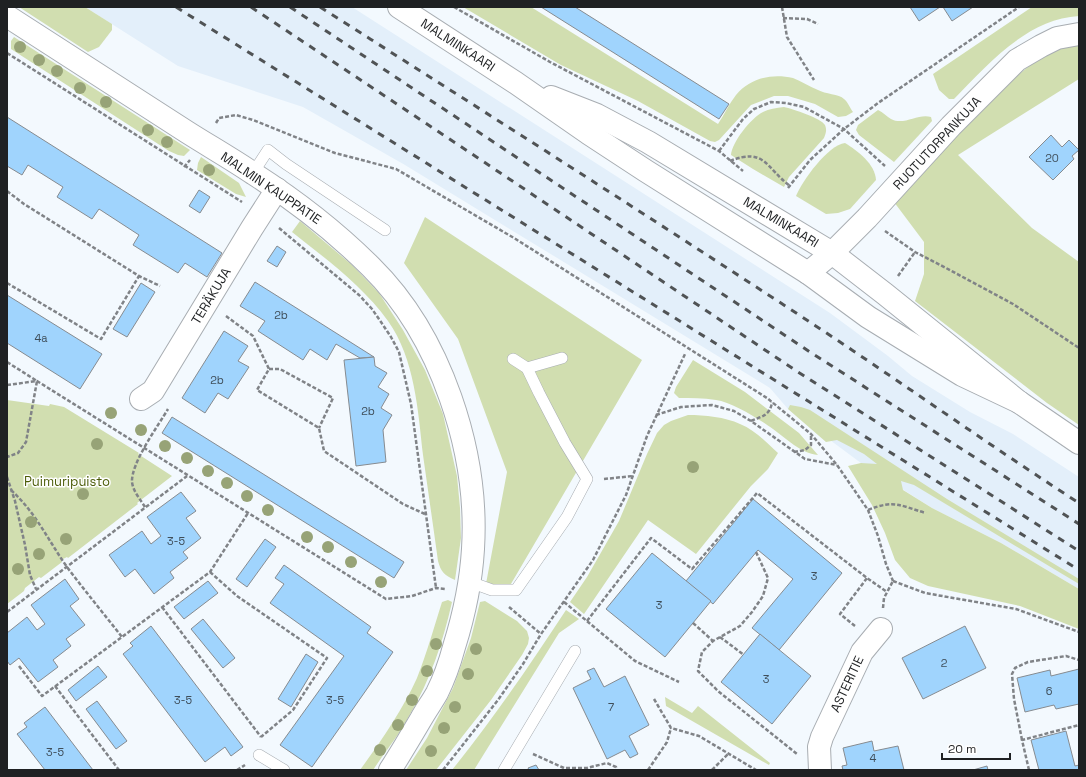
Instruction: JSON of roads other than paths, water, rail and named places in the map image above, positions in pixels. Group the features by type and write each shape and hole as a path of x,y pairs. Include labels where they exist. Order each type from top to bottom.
{"main road":[{"name":"MALMINKAARI","path":"399,7 516,83 588,133 808,273 868,317 962,376 1019,402"},
{"name":"MALMIN KAUPPATIE","path":"7,16 189,134 253,173 326,225 372,268 396,295 413,320 437,364 455,411 469,471 474,512 470,582 454,648 437,693 390,770"},
{"name":"RUOTUTORPANKUJA","path":"808,273 867,218 951,126 1017,60 1058,38 1079,34"},
{"name":"MALMINKAARI","path":"516,83 597,115 648,142 832,252 1019,402 1079,443"},
{"name":"TERÄKUJA","path":"141,399 153,391 277,189"},
{"name":"ASTERITIE","path":"820,769 819,747 822,737 862,652 881,630"}],"lane":[{"path":"253,173 268,150 286,164 385,230"},
{"path":"527,368 562,358"},
{"path":"470,582 492,590 516,590 567,517 588,479 565,442 527,368 512,359"},
{"path":"504,770 575,651"},
{"path":"259,755 284,770"}],"railway":[{"path":"176,7 1079,570"},
{"path":"251,7 798,372 1079,551"},
{"path":"290,7 810,352 1079,524"},
{"path":"320,7 760,289 1079,503"}],"park label":[{"name":"Puimuripuisto","path":"67,481"}]}
